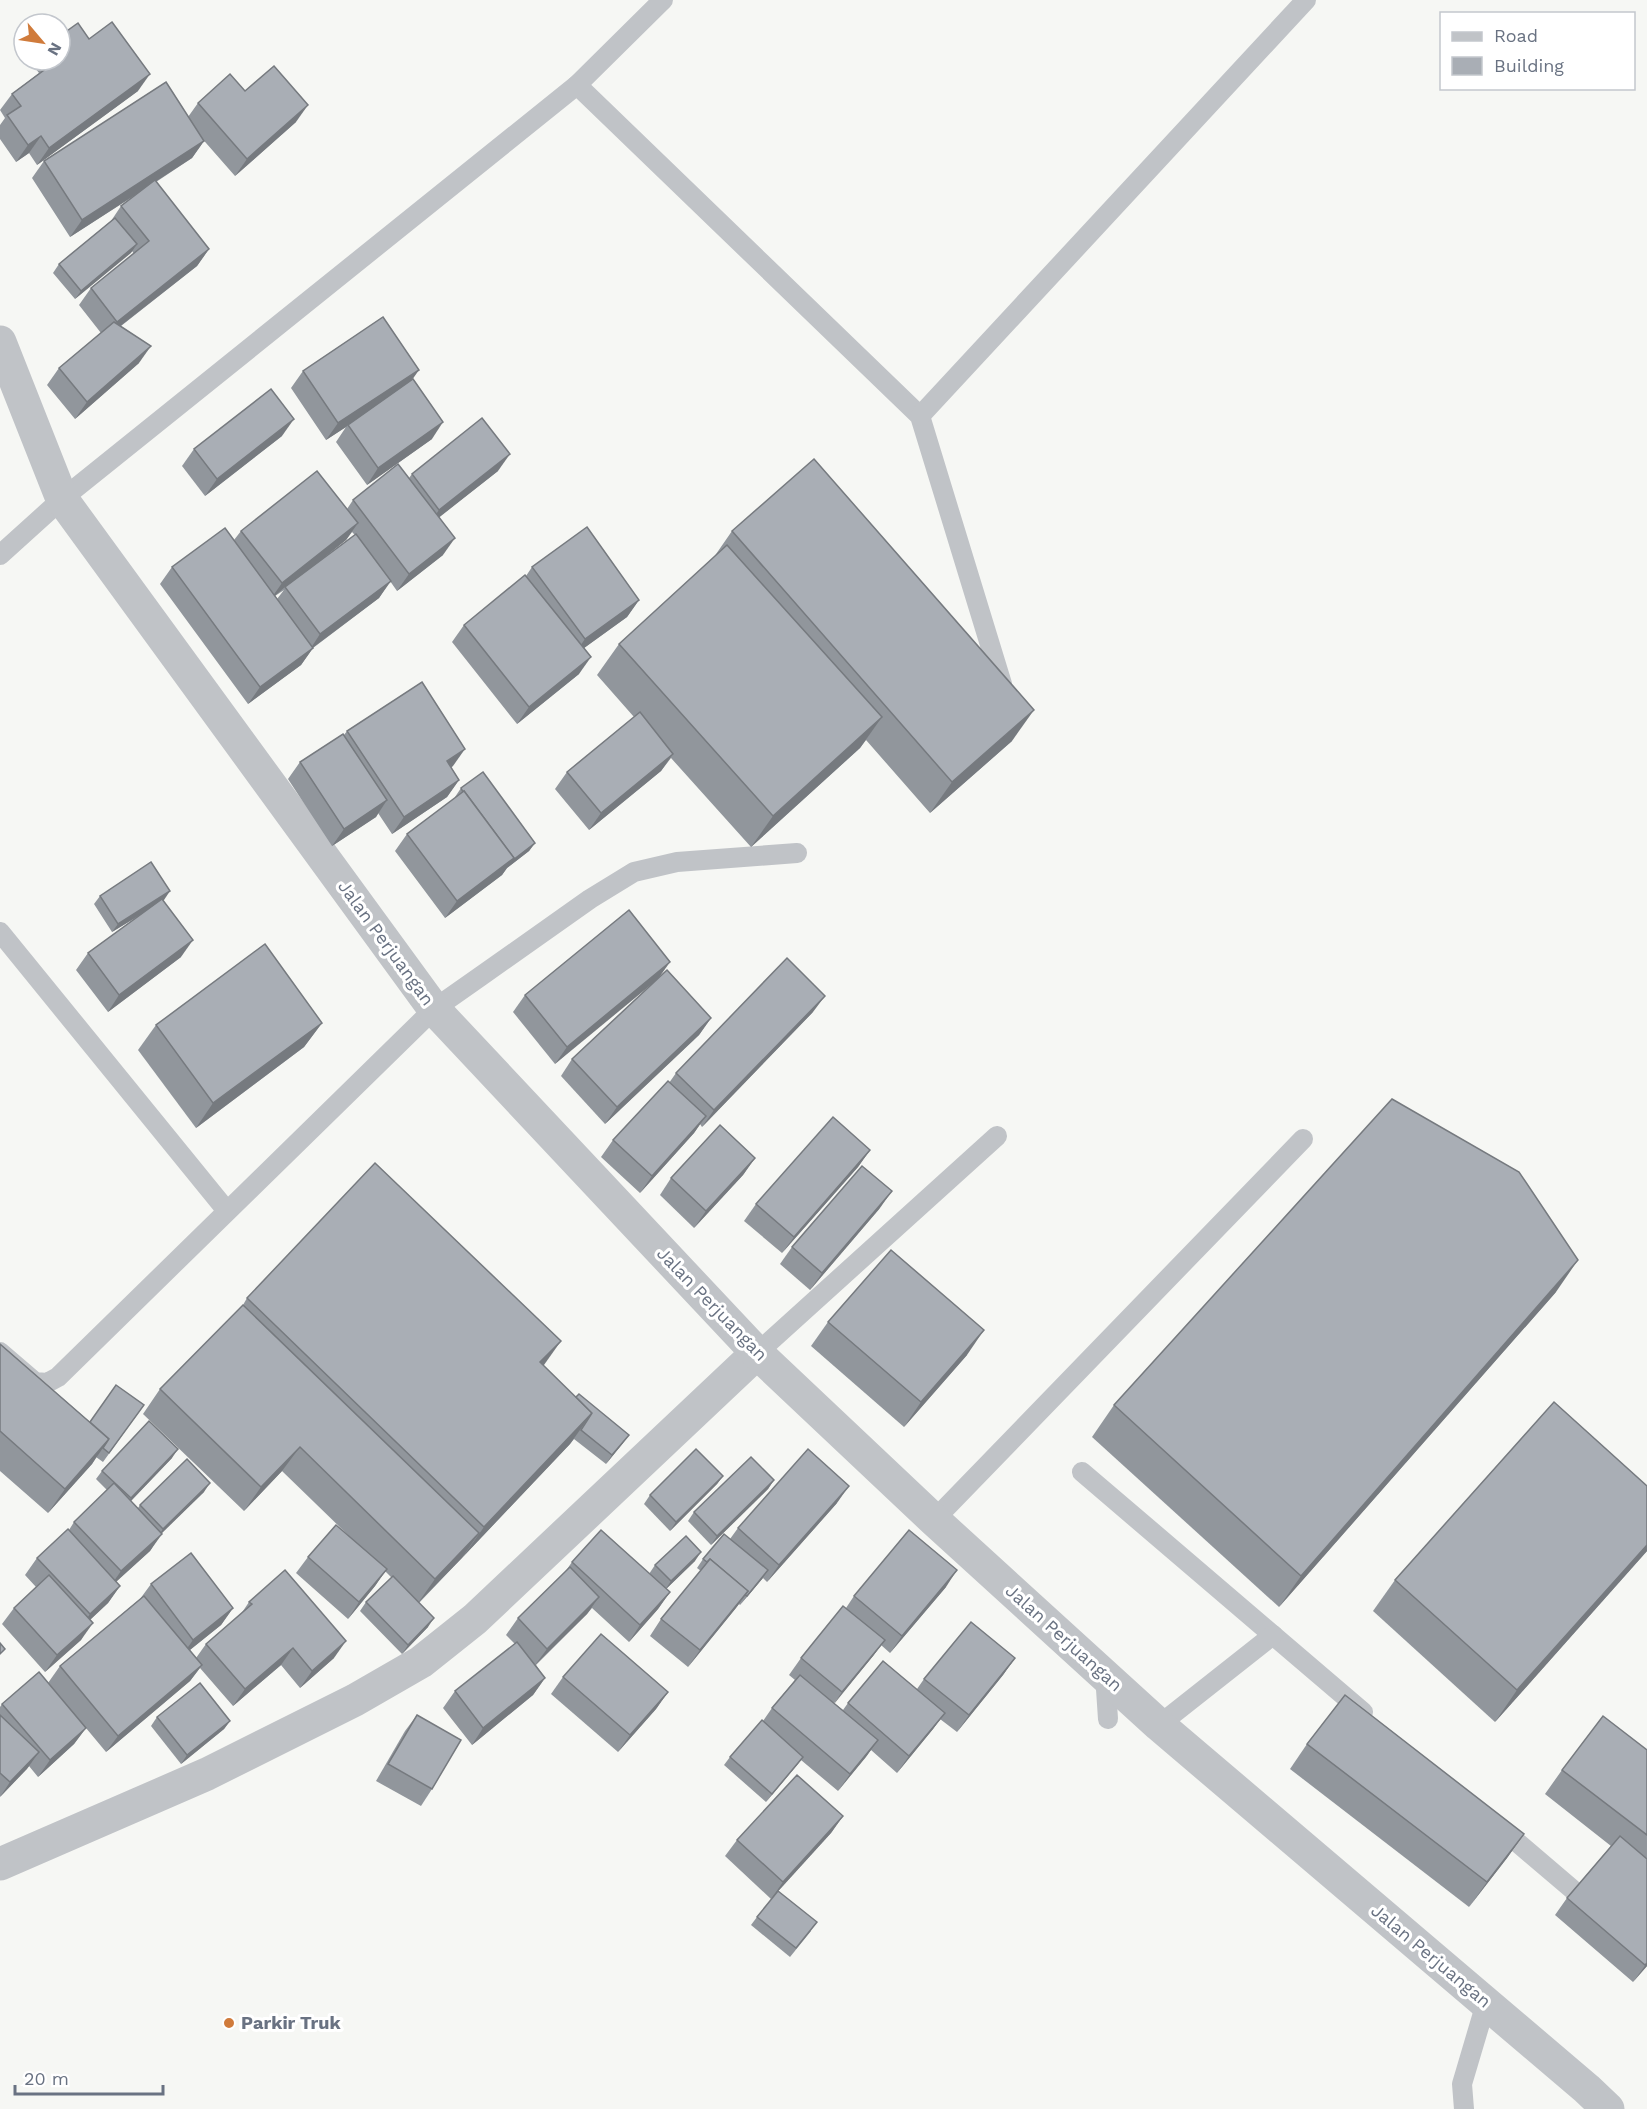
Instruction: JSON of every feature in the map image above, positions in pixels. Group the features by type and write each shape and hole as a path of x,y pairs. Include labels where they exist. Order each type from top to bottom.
{"street":[{"name":"Jalan Perjuangan","path":"2,351 62,499 434,1009 757,1353 934,1520 1159,1725 1608,2109"},
{"path":"0,1864 207,1774 356,1700 421,1662 476,1619 757,1353"}],"lane":[{"path":"0,555 62,499 577,85 663,0"},
{"path":"920,416 1306,0"},
{"path":"577,85 920,416 1002,684"},
{"path":"0,1352 35,1382 47,1383 58,1377 434,1009 581,906 634,872 677,862 797,853"},
{"path":"0,932 227,1211"},
{"path":"757,1353 997,1136"},
{"path":"934,1520 1303,1139"},
{"path":"1082,1472 1373,1720"},
{"path":"1159,1725 1274,1635"},
{"path":"1105,1674 1108,1719"},
{"path":"1481,1812 1572,1889"},
{"path":"1464,2109 1462,2084 1486,2003"}],"building":[{"path":"112,22 150,74 49,148 41,136 28,145 7,115 21,106 12,94 42,72 72,72 72,27 78,23 89,39"},
{"path":"274,66 308,105 247,159 198,103 230,74 245,91"},
{"path":"166,82 204,141 82,220 44,161"},
{"path":"155,180 209,249 117,322 91,288 149,241 121,206"},
{"path":"115,218 137,244 81,291 59,264"},
{"path":"383,317 419,370 338,423 303,371"},
{"path":"114,322 151,346 87,402 59,368"},
{"path":"413,379 443,422 378,468 348,425"},
{"path":"271,389 294,419 217,479 194,449"},
{"path":"482,418 510,454 439,510 412,474"},
{"path":"814,459 1034,710 952,782 732,531"},
{"path":"398,464 455,538 409,574 353,500"},
{"path":"317,471 358,523 282,583 241,531"},
{"path":"587,527 639,600 585,639 532,567"},
{"path":"225,528 313,648 260,687 172,567"},
{"path":"356,534 391,581 320,634 285,587"},
{"path":"727,545 882,717 773,816 619,644"},
{"path":"525,575 591,657 529,707 464,625"},
{"path":"422,682 465,749 447,761 459,780 404,817 347,731"},
{"path":"640,712 673,754 601,813 567,772"},
{"path":"343,734 387,800 344,829 300,762"},
{"path":"483,772 535,843 513,860 514,858 461,788"},
{"path":"464,791 514,858 457,901 407,834"},
{"path":"151,862 170,891 118,924 100,896"},
{"path":"162,899 193,940 119,995 88,953"},
{"path":"629,910 670,962 567,1047 525,995"},
{"path":"265,944 322,1023 213,1103 156,1025"},
{"path":"787,958 825,996 714,1110 676,1073"},
{"path":"667,970 711,1018 617,1107 572,1059"},
{"path":"668,1081 706,1116 652,1176 613,1140"},
{"path":"1392,1099 1519,1172 1578,1260 1301,1576 1114,1405"},
{"path":"833,1117 870,1150 794,1237 756,1204"},
{"path":"720,1125 755,1158 706,1211 671,1178"},
{"path":"375,1163 561,1341 540,1362 592,1413 484,1527 247,1298"},
{"path":"862,1166 892,1191 822,1273 792,1247"},
{"path":"891,1250 984,1330 921,1402 828,1322"},
{"path":"243,1305 479,1533 435,1579 300,1447 261,1487 160,1389"},
{"path":"0,1344 109,1439 65,1489 0,1431"},
{"path":"116,1385 144,1405 109,1453 103,1448 109,1439 90,1422"},
{"path":"579,1394 629,1435 612,1455 581,1430 592,1413 576,1397"},
{"path":"1554,1402 1647,1486 1647,1545 1517,1690 1395,1580"},
{"path":"149,1421 178,1449 131,1498 102,1471"},
{"path":"696,1449 723,1476 676,1522 650,1495"},
{"path":"808,1449 849,1486 779,1565 738,1528"},
{"path":"751,1457 774,1480 717,1536 694,1512"},
{"path":"187,1459 210,1483 163,1529 140,1505"},
{"path":"114,1483 162,1534 121,1571 74,1522"},
{"path":"336,1525 387,1569 359,1602 308,1557"},
{"path":"68,1529 120,1586 90,1614 37,1558"},
{"path":"601,1530 670,1592 640,1625 572,1562"},
{"path":"909,1530 957,1570 902,1636 854,1596"},
{"path":"724,1534 768,1570 747,1596 745,1595 748,1591 710,1559 707,1562 703,1559"},
{"path":"686,1536 701,1552 671,1581 655,1565"},
{"path":"191,1553 233,1608 193,1640 151,1584"},
{"path":"710,1559 748,1591 700,1650 661,1619"},
{"path":"570,1567 599,1597 547,1649 518,1618"},
{"path":"285,1570 346,1641 312,1671 293,1648 245,1689 206,1644 252,1604 249,1602"},
{"path":"49,1575 93,1623 57,1655 14,1608"},
{"path":"393,1576 434,1618 408,1645 366,1602"},
{"path":"144,1596 202,1665 118,1736 60,1666"},
{"path":"843,1606 885,1640 842,1692 801,1658"},
{"path":"971,1622 1015,1658 969,1715 924,1679"},
{"path":"601,1634 668,1692 630,1735 563,1677"},
{"path":"517,1642 545,1678 483,1728 455,1691"},
{"path":"0,1643 5,1649 0,1654"},
{"path":"883,1661 945,1713 909,1756 848,1703"},
{"path":"39,1672 86,1728 50,1760 2,1704"},
{"path":"800,1675 878,1740 850,1774 772,1708"},
{"path":"200,1683 230,1721 187,1755 157,1717"},
{"path":"1345,1695 1524,1834 1487,1882 1307,1744"},
{"path":"0,1715 39,1752 10,1782 0,1773"},
{"path":"417,1715 461,1740 432,1789 388,1764"},
{"path":"1603,1716 1647,1750 1647,1835 1562,1770"},
{"path":"762,1720 803,1757 772,1794 730,1757"},
{"path":"797,1775 843,1816 783,1882 737,1840"},
{"path":"1620,1836 1647,1859 1647,1963 1645,1965 1567,1898"},
{"path":"778,1891 817,1922 796,1948 757,1917"}],"place":[{"name":"Parkir Truk","path":"229,2023"}]}
